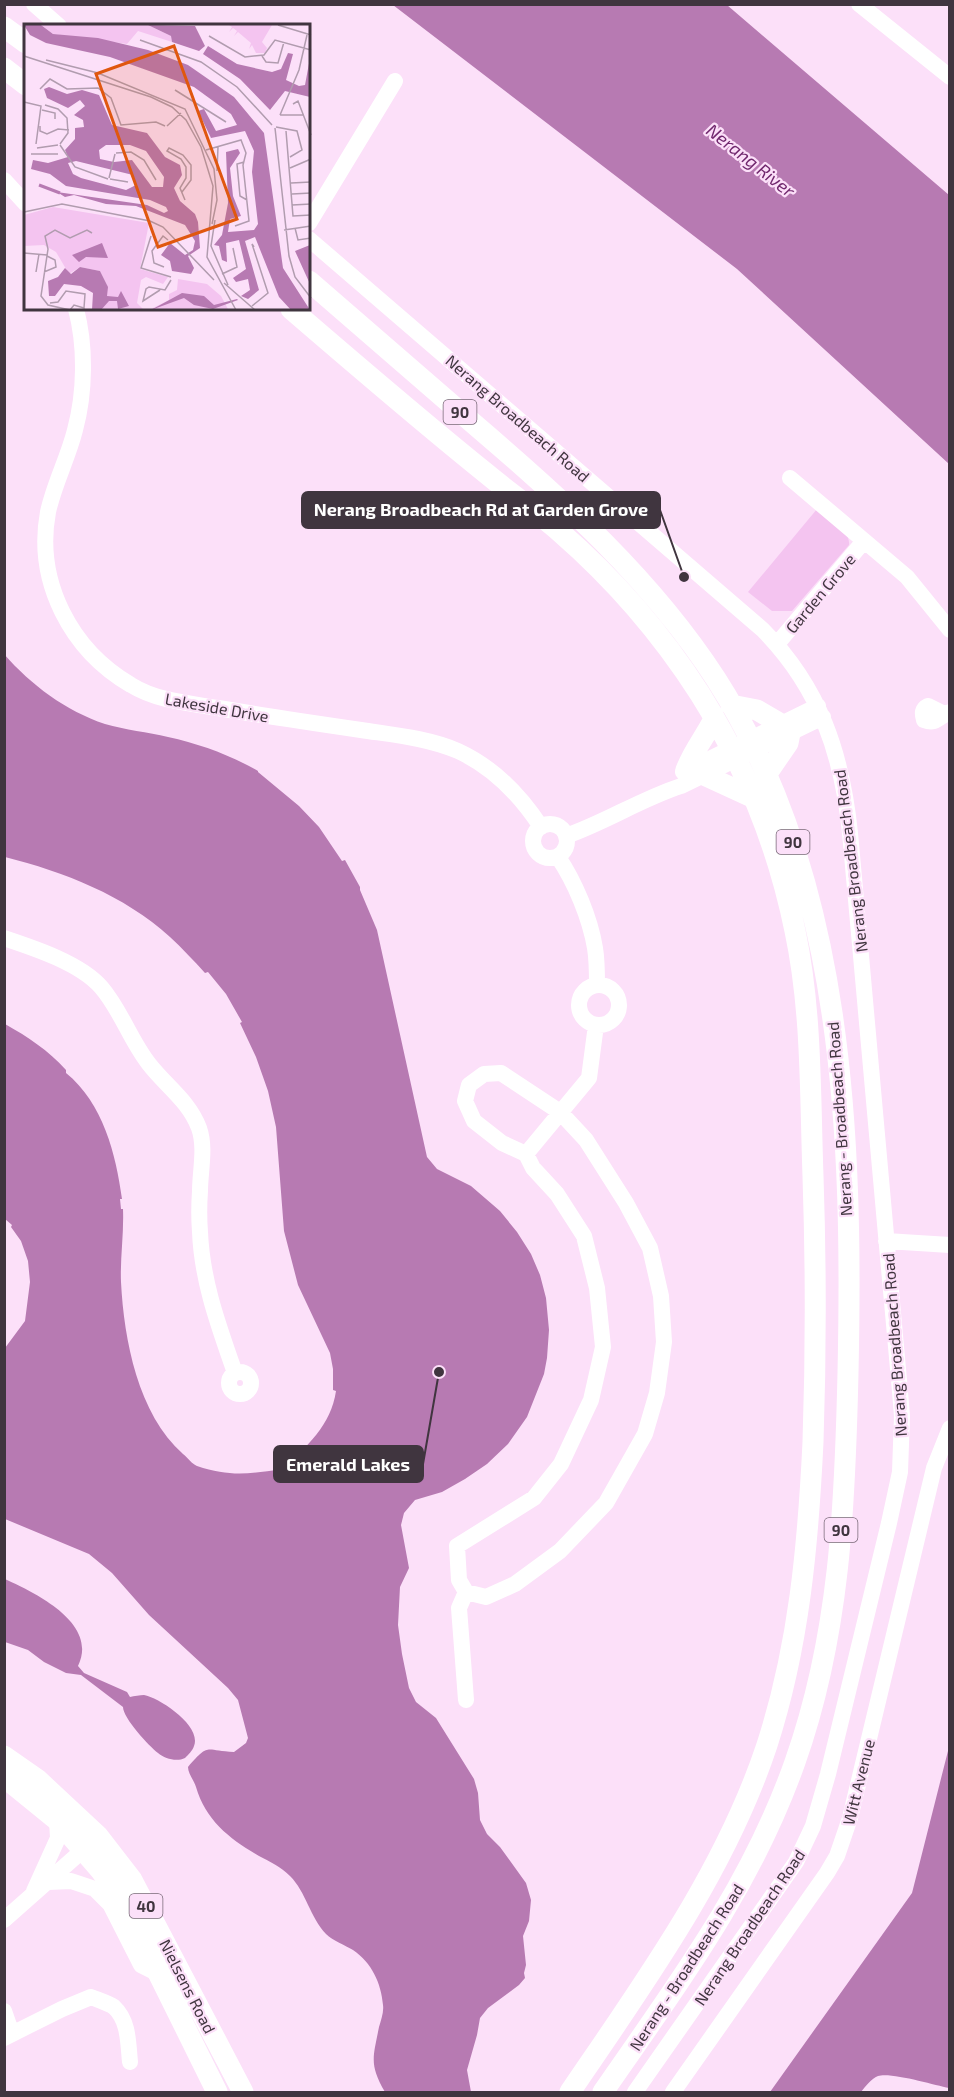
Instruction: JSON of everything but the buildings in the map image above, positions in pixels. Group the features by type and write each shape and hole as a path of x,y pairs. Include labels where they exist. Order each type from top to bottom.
{"main road":[{"path":"4,27 24,42"},
{"path":"4,68 24,83"},
{"name":"Nerang - Broadbeach Road","path":"310,282 512,456 608,546 672,618 731,705 754,798 777,863 795,930 808,1026 815,1258 814,1396 808,1526 802,1596 795,1637 779,1706 765,1750 735,1824 680,1925 570,2092"},
{"name":"Nerang - Broadbeach Road","path":"292,310 580,550 624,595 665,643 714,719 766,775 793,842 813,911 826,982 841,1102 846,1189 848,1333 844,1483 832,1620 813,1705 778,1807 755,1857 713,1931 603,2092"},
{"path":"731,705 757,710 785,728 788,743 766,775"},
{"path":"714,719 703,741 693,752 695,772 754,798"},
{"name":"Nielsens Road","path":"4,1756 36,1779 91,1843 132,1880 243,2092"},
{"name":"Nielsens Road","path":"4,1777 57,1820 91,1843 218,2092"}],"street":[{"path":"34,4 57,24"},
{"path":"859,4 950,77"},
{"path":"310,221 395,81"},
{"path":"4,180 24,202"},
{"name":"Nerang Broadbeach Road","path":"310,240 704,577 777,644 821,712 837,757 847,806 902,1416 900,1472 884,1546 819,1806 806,1842 783,1883 635,2092"},
{"name":"Lakeside Drive","path":"76,310 82,368 81,395 75,429 48,512 45,538 47,564 59,608 69,626 94,658 131,686 154,696 240,712 423,740 458,751 477,761 507,784 541,826"},
{"name":"Garden Grove","path":"790,478 907,577 950,630"},
{"name":"Garden Grove","path":"777,644 864,542"},
{"path":"566,836 615,815 695,772 821,712"},
{"path":"549,824 557,826 566,836 566,848 558,857 546,858 534,849 534,835 541,826 549,824"},
{"path":"558,857 577,892 588,924 595,947 597,985"},
{"path":"4,939 35,948 73,966 100,986 149,1065 186,1103 199,1129 202,1150 200,1234 203,1267 210,1300 235,1373"},
{"path":"597,985 611,989 616,995 618,1009 610,1021 596,1025 583,1018 579,1004 584,991 597,985"},
{"path":"526,1154 589,1078 596,1025"},
{"path":"465,1592 486,1597 515,1584 560,1551 606,1503 645,1434 657,1393 664,1342 661,1296 650,1248 626,1203 586,1140 560,1112 501,1073 484,1074 469,1085 465,1101 474,1121 502,1143 526,1154 533,1168 557,1194 584,1236 597,1288 603,1347 591,1400 561,1464 534,1498 458,1546 459,1580 465,1592 459,1608 466,1700"},
{"path":"886,1241 950,1245"},
{"name":"Witt Avenue","path":"673,2092 837,1856 850,1818 934,1468 950,1428"},
{"path":"32,1894 58,1838 57,1820"},
{"path":"4,1920 91,1843"},
{"path":"48,1882 71,1881 95,1889 110,1904 141,1965 159,1974"},
{"path":"4,2011 8,2036 92,1997 113,2006 124,2022 128,2035 130,2062"}],"shaded area":[{"path":"817,509 843,529 849,545 792,611 772,611 748,592"}],"water":[{"name":"Nerang River","path":"393,5 727,5 949,195 949,464 737,269"},
{"path":"4,654 50,696 91,719 203,747 226,755 258,771 299,806 319,827 342,861 345,860 360,887 377,930 427,1157 437,1169 471,1186 500,1211 531,1254 540,1275 546,1298 549,1330 547,1358 544,1374 527,1417 508,1444 487,1464 442,1492 415,1500 404,1513 401,1525 409,1568 400,1587 398,1625 409,1688 416,1702 436,1718 474,1779 478,1793 480,1820 487,1834 500,1847 526,1883 531,1900 529,1921 523,1936 525,1978 488,2008 480,2018 467,2070 471,2092 385,2092 374,2067 375,2046 383,2005 378,1981 370,1967 360,1955 326,1934 290,1876 238,1843 220,1828 206,1810 189,1772 188,1767 204,1751 234,1752 246,1743 248,1738 238,1700 149,1615 112,1573 89,1554 5,1519 5,1348 25,1321 30,1282 28,1261 21,1241 11,1227 12,1225 5,1219 5,1024 37,1044 66,1070 66,1073 90,1099 106,1130 116,1165 122,1199 120,1199 121,1209 123,1209 121,1282 130,1351 144,1397 168,1438 197,1466 240,1474 282,1469 309,1444 323,1425 336,1391 333,1390 330,1353 298,1285 284,1231 276,1127 268,1091 256,1057 240,1023 242,1022 226,994 208,972 205,973 170,937 133,909 71,878 5,857"},
{"path":"5,1579 47,1601 72,1623 80,1636 82,1650 78,1666 84,1673 127,1692 130,1697 144,1695 151,1697 178,1714 192,1730 195,1738 193,1748 186,1757 175,1760 158,1753 132,1725 123,1707 81,1675 66,1673 44,1662 28,1650 5,1642"},
{"path":"949,1747 949,2088 884,2075 873,2079 861,2092 770,2092 912,1893"}],"place":[{"name":"Nerang Broadbeach Rd at Garden Grove","path":"684,577"},
{"name":"Emerald Lakes","path":"439,1372"}]}
